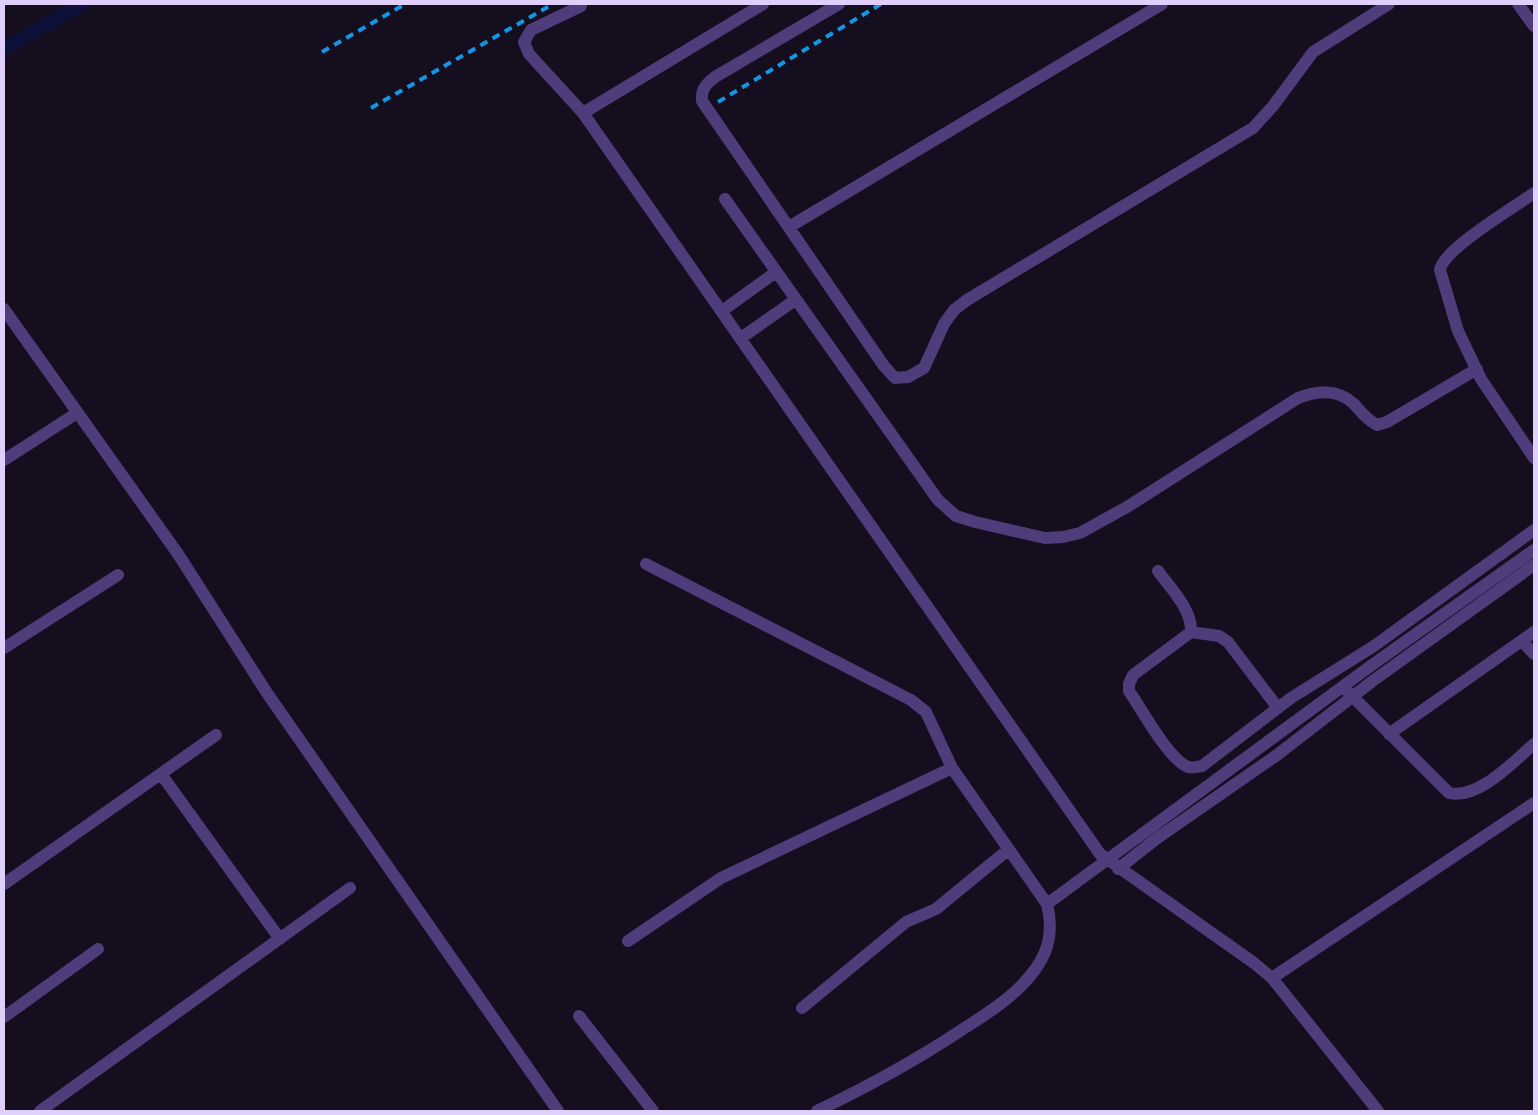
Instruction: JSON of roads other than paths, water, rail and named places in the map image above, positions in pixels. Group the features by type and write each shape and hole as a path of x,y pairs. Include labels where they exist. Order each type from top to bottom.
{"lane":[{"path":"583,113 763,4"},
{"path":"840,4 715,77 706,85 701,93 702,101 884,366 895,378 908,377 924,368 944,324 954,310 967,300 1253,128 1273,106 1313,52 1388,4"},
{"path":"789,227 1162,4"},
{"path":"1518,4 1534,26"},
{"path":"581,6 531,30 524,42 529,54 583,113 1100,854 1118,869 1224,941 1272,978 1378,1111"},
{"path":"1534,193 1462,243 1441,264 1440,277 1448,305 1476,369 1534,458"},
{"path":"725,199 795,300 947,510 976,522 1045,538 1063,538 1080,533 1119,511 1298,398 1315,392 1328,392 1340,396 1351,402 1370,422 1377,425 1387,422 1476,369"},
{"path":"722,311 776,272"},
{"path":"741,338 795,300"},
{"path":"4,309 178,554 267,694 558,1111"},
{"path":"4,460 77,414"},
{"path":"1278,708 1228,642 1219,636 1191,632 1133,675 1129,684 1129,691 1168,749 1186,766 1194,768 1202,766 1278,708 1374,646 1534,530"},
{"path":"1047,904 1534,550"},
{"path":"646,564 911,700 926,712 952,768 1047,904 1050,927 1045,953 1039,964 1018,988 978,1020 923,1056 886,1078 818,1111"},
{"path":"1118,869 1156,839 1283,750 1352,697 1534,565"},
{"path":"1158,571 1188,613 1191,622 1191,632"},
{"path":"4,648 118,575"},
{"path":"1389,734 1534,632"},
{"path":"1522,641 1534,654"},
{"path":"1344,687 1449,793 1458,795 1470,793 1485,784 1534,744"},
{"path":"4,884 216,735"},
{"path":"628,941 721,878 952,768"},
{"path":"161,774 280,939"},
{"path":"1272,978 1534,803"},
{"path":"802,1008 906,922 936,909 1009,849"},
{"path":"40,1111 350,888"},
{"path":"4,1017 98,949"},
{"path":"579,1016 653,1111"}],"waterway":[{"path":"4,49 82,4"}],"railway":[{"path":"322,52 405,4"},
{"path":"371,108 553,4"},
{"path":"718,102 881,4"}]}
